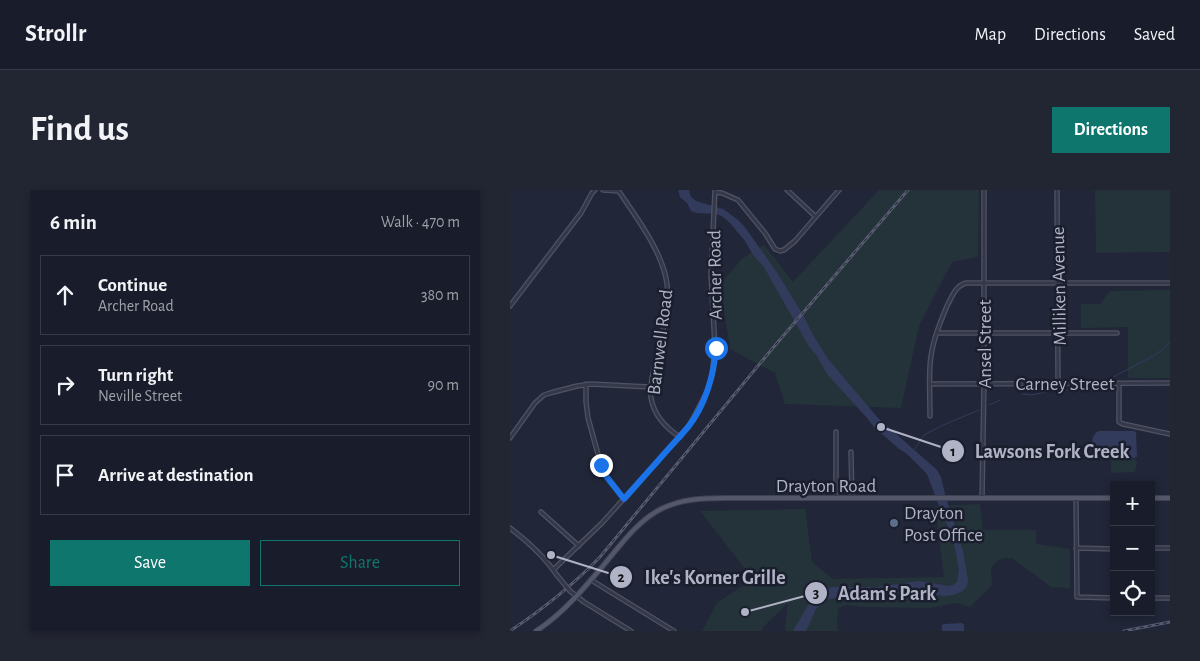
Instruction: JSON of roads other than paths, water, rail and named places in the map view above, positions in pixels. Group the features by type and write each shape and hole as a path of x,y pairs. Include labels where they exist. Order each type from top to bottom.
{"main road":[{"name":"Drayton Road","path":"536,631 576,596 638,526 657,511 687,500 700,498 1110,498"},
{"path":"1155,498 1170,498"}],"street":[{"path":"510,306 582,212 592,192 595,190"},
{"path":"604,190 618,191"},
{"path":"787,190 816,216"},
{"path":"715,191 738,200 778,251 784,250 791,245 839,190"},
{"name":"Ansel Street","path":"982,499 984,190"},
{"name":"Milliken Avenue","path":"1057,190 1058,383"},
{"name":"Barnwell Road","path":"618,191 655,248 666,277 668,308 650,387 650,395 658,416 668,428 680,437"},
{"name":"Archer Road","path":"553,570 624,499 680,437 689,426 703,401 710,384 714,366 715,342 711,274 715,191"},
{"path":"930,416 931,355 937,333 950,300 959,286 966,283 1170,282"},
{"path":"937,333 1117,333"},
{"path":"1118,383 1119,420 1121,423 1170,434"},
{"name":"Carney Street","path":"930,384 1170,383"},
{"path":"586,384 588,418 601,465 606,476 624,499"},
{"path":"510,438 531,407 539,399 550,393 586,384 650,387"},
{"path":"836,432 836,498"},
{"path":"851,452 852,498"},
{"path":"1076,499 1077,597 1110,598"},
{"path":"541,512 579,546"},
{"path":"510,528 530,545 570,591 631,631"},
{"path":"1076,548 1110,549"},
{"path":"1155,548 1170,548"},
{"path":"591,580 674,631"},
{"path":"1155,598 1170,598"}],"water":[{"path":"678,190 689,190 691,197 696,201 723,209 744,226 776,271 828,359 878,418 937,470 941,477 963,551 968,581 963,591 946,596 895,594 829,599 823,601 816,609 806,631 793,631 814,595 823,588 877,587 919,581 953,585 957,582 959,570 955,548 927,474 907,454 874,427 827,374 808,345 764,267 729,222 717,214 691,211 687,203 680,197"},
{"path":"1099,431 1136,432 1137,457 1110,459 1092,444 1094,436"},
{"path":"962,623 964,631 942,631 942,625 944,624"}],"waterway":[{"path":"1060,390 1097,390 1111,386 1114,377 1153,356 1170,342"},
{"path":"1022,394 1031,395 1056,390"},
{"path":"989,405 1000,400"},
{"path":"915,449 924,435 979,410"}],"railway":[{"path":"510,631 557,596 600,557 772,349 908,190"},
{"path":"1124,631 1170,622"}],"place":[{"name":"Lawsons Fork Creek","path":"881,427"},
{"name":"Drayton Post Office","path":"894,523"},
{"name":"Ike's Korner Grille","path":"551,555"},
{"name":"Adam's Park","path":"745,612"}]}
